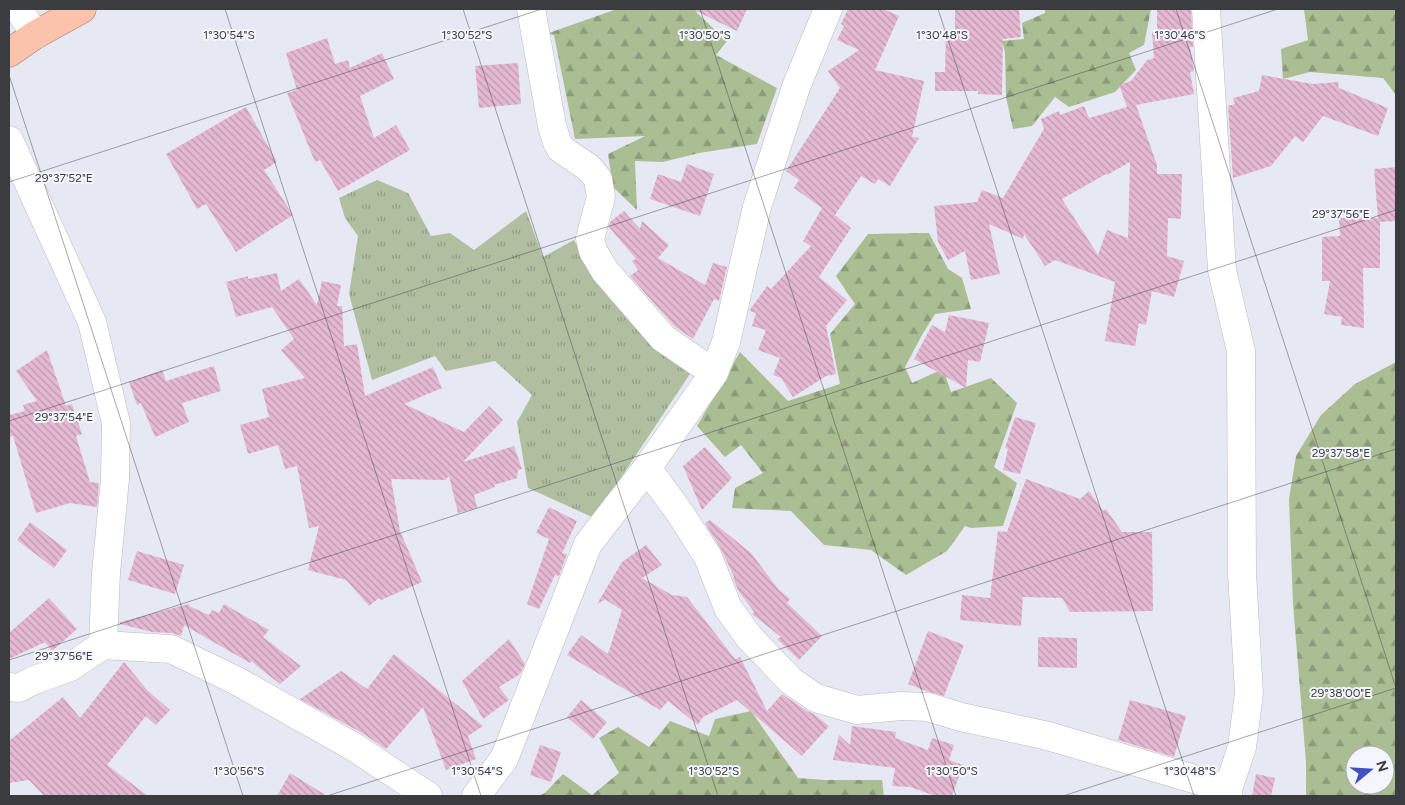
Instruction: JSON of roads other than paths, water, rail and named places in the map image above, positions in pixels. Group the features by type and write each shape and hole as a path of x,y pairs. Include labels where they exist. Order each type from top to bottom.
{"main road":[{"path":"9,53 35,35 82,9"}],"street":[{"path":"20,9 35,35"},
{"path":"531,9 552,126 557,142 561,149 589,168 598,179 601,197 590,238 593,251 605,272 663,338 714,373"},
{"path":"476,796 504,760 588,544 648,468 714,373 726,342 757,207 796,87 828,9"},
{"path":"648,468 680,512 708,557 728,608 749,637 791,681 816,698 858,710 902,706 928,707 961,717 1048,736 1228,793 1242,747 1249,693 1242,573 1241,351 1222,270 1206,9"},
{"path":"9,140 92,322 116,423 115,480 106,573 103,645"},
{"path":"9,687 19,688 32,681 70,668 103,645 171,649 237,681 354,747 428,796"}]}
